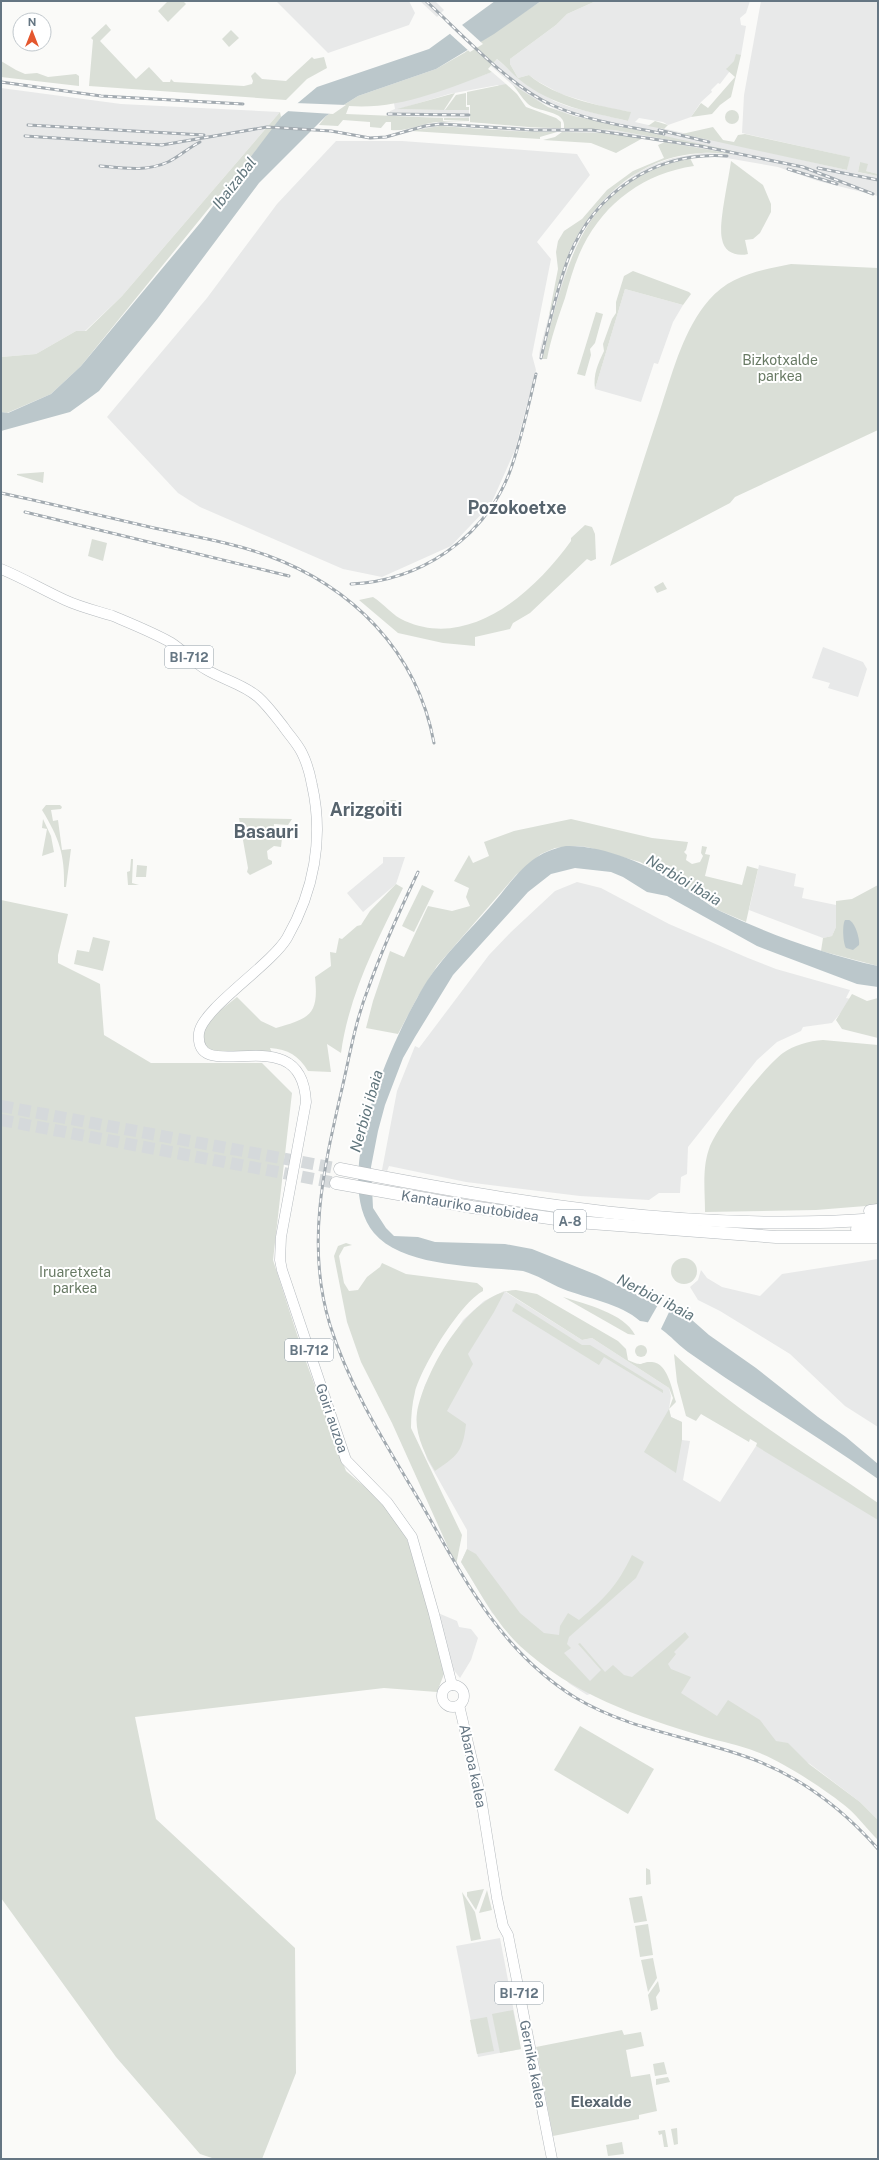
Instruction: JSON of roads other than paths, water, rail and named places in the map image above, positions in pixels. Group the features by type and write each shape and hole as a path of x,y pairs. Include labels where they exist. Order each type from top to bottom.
{"highway":[{"name":"Kantauriko autobidea","path":"344,1169 572,1210 687,1225"},
{"name":"Kantauriko autobidea","path":"341,1184 524,1215 584,1222 715,1226"},
{"name":"A-8","path":"715,1226 841,1222 876,1212"},
{"name":"A-8","path":"715,1226 803,1232 878,1228"},
{"path":"715,1226 776,1237 878,1240"},
{"path":"839,1238 878,1237"}],"main road":[{"name":"Goiri auzoa","path":"1,569 66,600 153,633 179,648 205,669 241,685 264,702 303,754 310,775 318,814 317,856 309,886 285,941 272,957 210,1013 201,1028 200,1041 207,1052 220,1057 273,1056 282,1058 290,1062 300,1074 304,1083 306,1102 280,1243 280,1260 282,1270 346,1460 387,1502 412,1537 452,1685"},
{"path":"452,1685 446,1689 443,1699 450,1706 460,1705"},
{"name":"BI-712","path":"452,1685 459,1687 463,1692 464,1698 460,1705"},
{"name":"Abaroa kalea","path":"460,1705 481,1798 486,1828"},
{"name":"Gernika kalea","path":"486,1828 497,1898 503,1926 508,1938 552,2159"}],"water":[{"name":"Ibaizabal","path":"495,1 541,1 494,34 436,69 358,96 326,116 259,183 158,318 99,391 70,412 1,431 1,412 8,413 51,394 81,366 201,222 281,117 317,87 429,49"},
{"path":"566,846 596,849 640,863 685,887 720,911 739,920 818,950 878,966 878,987 857,984 757,946 667,896 647,892 623,877 611,872 575,868 551,874 528,892 453,975 403,1058 385,1105 378,1131 371,1167 373,1208 386,1228 394,1236 418,1237 435,1242 505,1244 532,1249 597,1275 659,1306 677,1311 692,1320 709,1335 756,1368 846,1437 878,1464 878,1479 711,1368 688,1352 660,1328 647,1322 640,1321 623,1310 563,1289 523,1271 444,1263 423,1259 404,1253 387,1244 374,1233 362,1209 358,1178 362,1143 371,1106 398,1035 413,1005 441,961 522,869 541,855"},
{"path":"845,920 851,921 858,935 859,945 853,950 846,948 845,946 843,930"}],"tunnel":[{"path":"1,1106 340,1169"},
{"path":"1,1120 336,1183"}],"railway":[{"path":"426,1 486,58 519,85 552,105 579,115 664,134"},
{"path":"1,82 101,96 243,104"},
{"path":"388,114 469,115"},
{"path":"25,136 162,145 267,127 331,131 370,138 386,137 425,126 441,124 533,130 592,130 700,146 803,167 873,194"},
{"path":"28,125 204,135"},
{"path":"659,130 709,142"},
{"path":"100,166 143,168 160,165 172,160 200,142"},
{"path":"541,358 556,296 568,259 579,235 594,214 611,196 631,180 652,169 676,161 701,156 727,156"},
{"path":"818,168 878,180"},
{"path":"788,169 837,184"},
{"path":"351,584 377,581 401,575 424,565 446,552 466,537 483,518 498,497 509,474 521,437 536,374"},
{"path":"1,493 239,546 297,568 326,585 352,604 376,626 396,651 413,679 425,710 434,743"},
{"path":"25,512 289,576"},
{"path":"418,872 385,944 359,1014 334,1122 323,1180 318,1238 319,1267 323,1296 330,1325 339,1350 360,1398 456,1565 472,1590 507,1639 528,1660 551,1680 576,1698 596,1709 637,1725 744,1756 782,1772 800,1782 833,1806 849,1819 878,1849"}],"district":[{"name":"Pozokoetxe","path":"517,507"},
{"name":"Arizgoiti","path":"366,809"},
{"name":"Basauri","path":"266,831"},
{"name":"Elexalde","path":"601,2101"}],"park label":[{"name":"Bizkotxalde parkea","path":"780,368"},
{"name":"Iruaretxeta parkea","path":"75,1280"}],"water label":[{"name":"Nerbioi ibaia","path":"684,880"},
{"name":"Nerbioi ibaia","path":"366,1111"},
{"name":"Nerbioi ibaia","path":"656,1297"}]}
